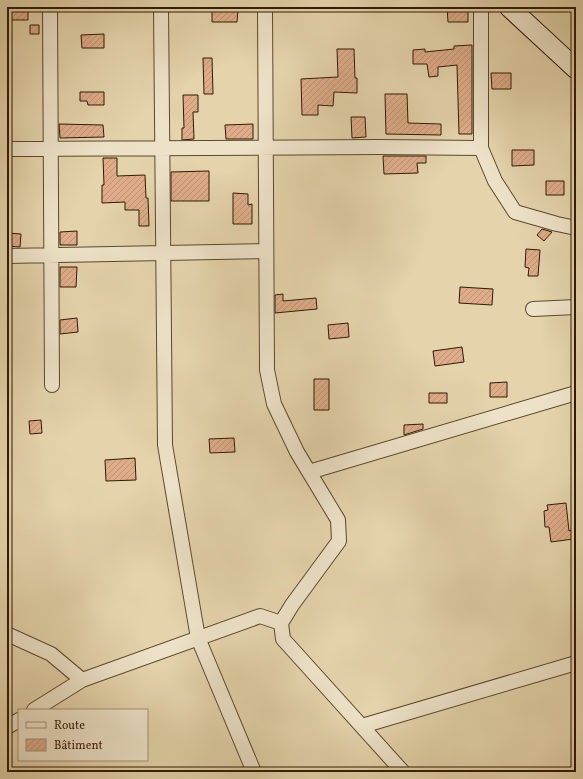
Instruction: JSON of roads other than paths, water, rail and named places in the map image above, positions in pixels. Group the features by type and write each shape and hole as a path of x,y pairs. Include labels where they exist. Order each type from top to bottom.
{"main road":[{"path":"509,7 576,69"}],"street":[{"path":"50,7 52,385"},
{"path":"161,7 165,445 198,638 254,772"},
{"path":"265,7 267,370 274,404 297,452 338,520 339,541 292,605 281,623 283,639 404,772"},
{"path":"481,7 481,148 495,181 515,212 576,228"},
{"path":"7,149 481,148"},
{"path":"7,256 266,251"},
{"path":"533,309 576,307"},
{"path":"309,472 576,393"},
{"path":"36,709 82,680 260,616 281,623"},
{"path":"7,634 51,654 82,680"},
{"path":"362,726 576,663"},
{"path":"7,727 18,721"}]}
